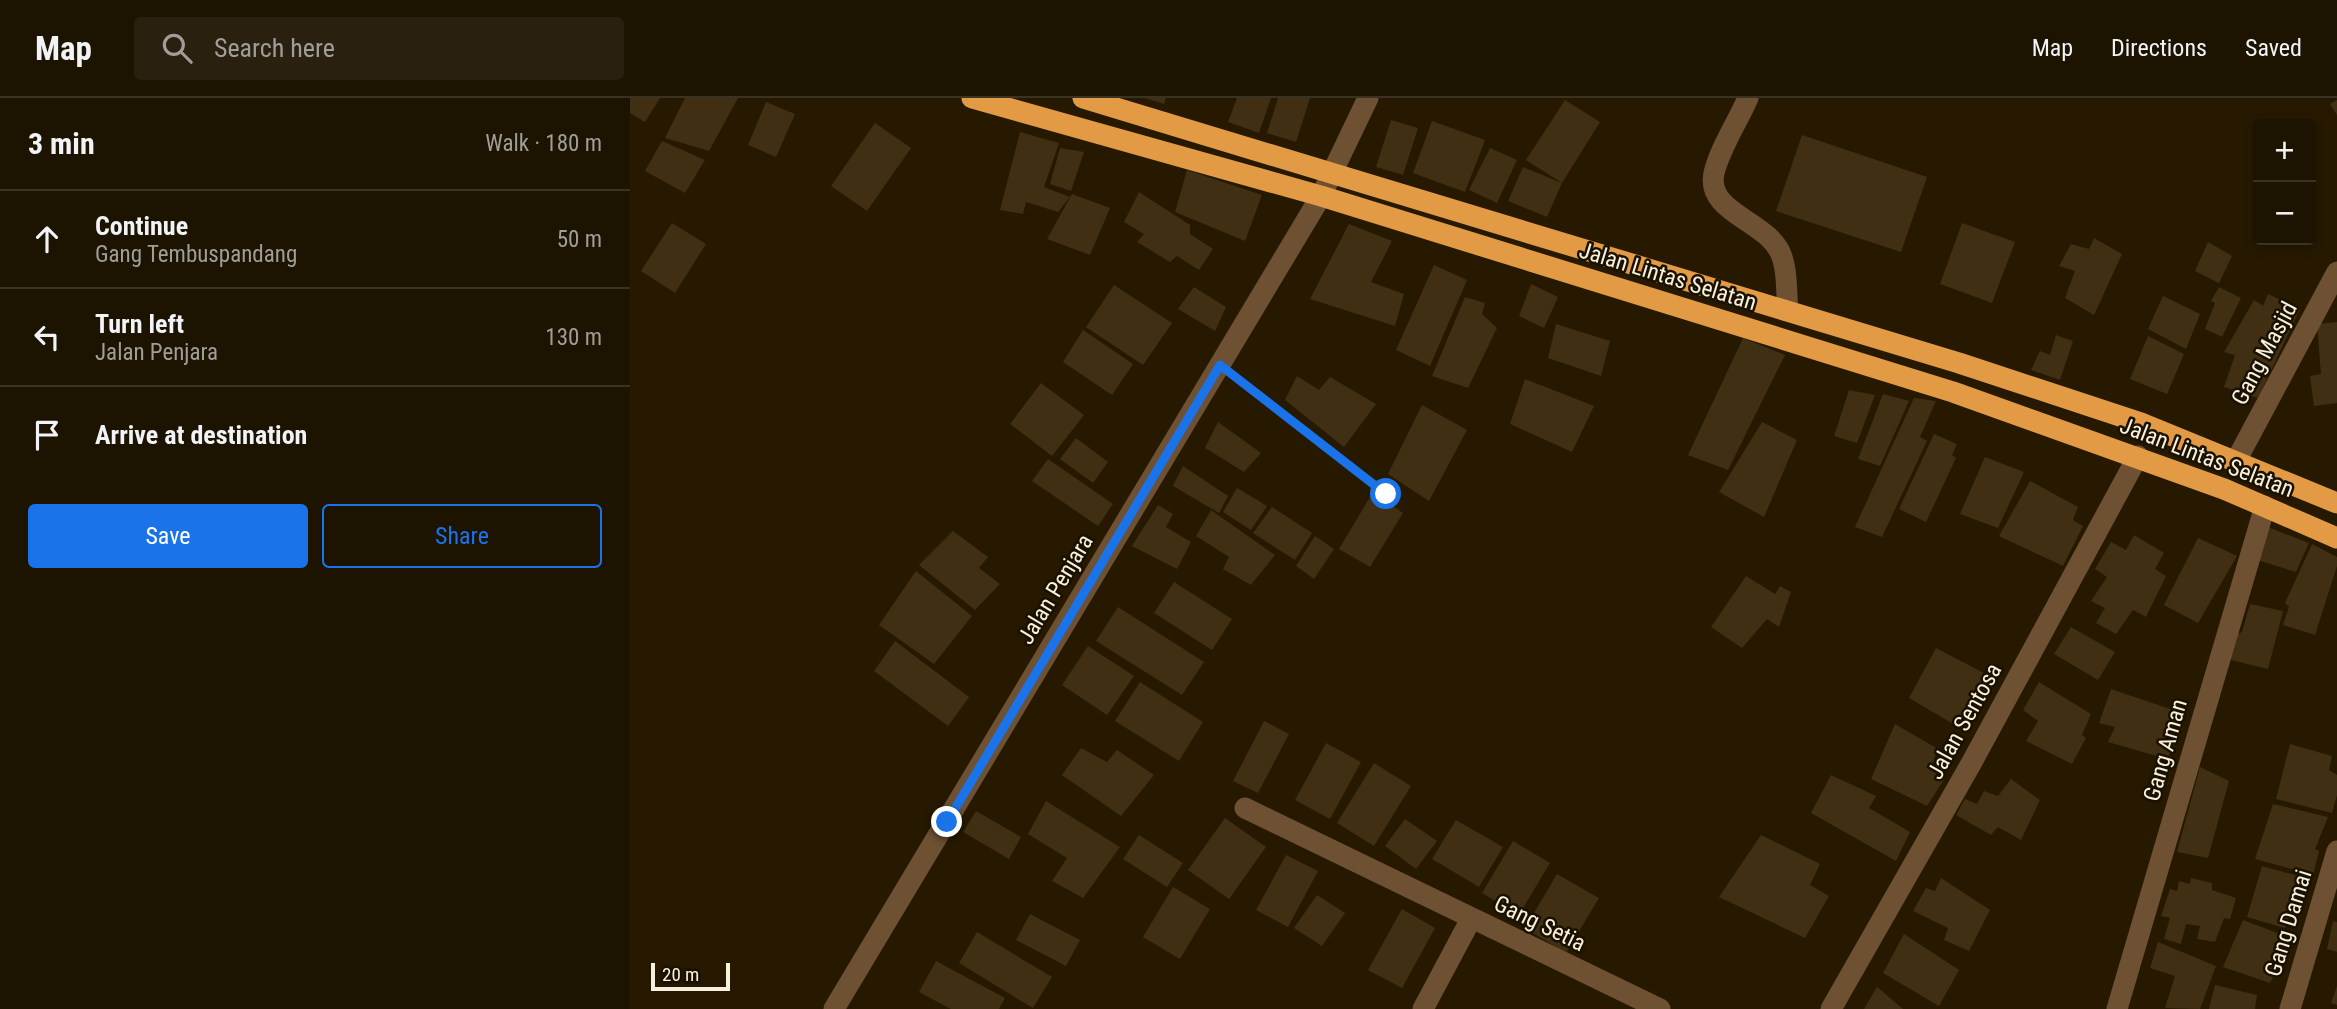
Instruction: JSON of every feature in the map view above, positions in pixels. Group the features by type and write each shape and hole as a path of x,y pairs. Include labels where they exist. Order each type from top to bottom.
{"highway":[{"name":"Jalan Lintas Selatan","path":"972,98 1321,196 1835,355 2138,456 2265,506 2337,538"},
{"name":"Jalan Lintas Selatan","path":"1083,98 1845,328 2141,423 2237,459 2337,503"},
{"path":"1835,355 1845,328"}],"street":[{"name":"Jalan Penjara","path":"834,1009 1321,196 1368,98"},
{"path":"1748,98 1714,174 1717,194 1725,207 1768,233 1782,256 1788,311"},
{"name":"Gang Masjid","path":"2237,459 2337,272"},
{"name":"Jalan Sentosa","path":"1831,1009 1972,762 2138,456"},
{"name":"Gang Aman","path":"2117,1009 2265,506"},
{"name":"Gang Setia","path":"1245,808 1660,1009"},
{"name":"Gang Damai","path":"2290,1009 2337,851"},
{"path":"1423,1009 1471,919"}],"path":[{"path":"1220,365 1386,494"}],"building":[{"path":"630,98 660,98 645,122 630,113"},
{"path":"685,98 738,98 709,151 665,138"},
{"path":"1145,98 1166,98 1164,104"},
{"path":"1237,98 1271,98 1259,133 1228,122"},
{"path":"1278,98 1310,98 1296,142 1267,133"},
{"path":"1565,100 1600,122 1562,183 1526,160"},
{"path":"2337,100 2337,115 2330,104"},
{"path":"766,102 795,114 776,157 748,145"},
{"path":"1391,120 1418,128 1403,175 1376,167"},
{"path":"1432,121 1485,140 1465,192 1413,173"},
{"path":"875,123 911,148 867,211 831,186"},
{"path":"1020,132 1059,143 1044,187 1070,197 1058,212 1026,202 1023,214 1000,210"},
{"path":"1802,135 1927,177 1901,252 1776,211"},
{"path":"662,141 705,160 685,193 645,171"},
{"path":"1060,148 1084,152 1071,191 1050,184"},
{"path":"1490,148 1517,160 1497,203 1469,190"},
{"path":"1523,167 1562,183 1547,217 1508,201"},
{"path":"1187,170 1262,195 1245,241 1175,212"},
{"path":"1139,192 1190,225 1190,234 1213,249 1199,270 1177,256 1170,262 1137,242 1144,234 1124,222"},
{"path":"1072,194 1110,208 1090,255 1047,239"},
{"path":"672,223 706,244 675,293 641,271"},
{"path":"1962,223 2015,242 1992,303 1940,284"},
{"path":"1349,224 1392,241 1371,282 1404,294 1395,326 1310,299"},
{"path":"2094,238 2122,254 2094,315 2065,298 2075,271 2059,266 2071,244 2089,249"},
{"path":"2208,242 2232,256 2219,283 2195,271"},
{"path":"1434,265 1467,280 1430,366 1396,350"},
{"path":"1531,284 1558,297 1544,328 1519,316"},
{"path":"1114,285 1172,323 1143,365 1086,327"},
{"path":"1194,287 1226,307 1215,331 1178,309"},
{"path":"2219,287 2241,298 2222,337 2205,329 2215,303 2211,301"},
{"path":"2268,294 2300,309 2258,398 2224,387 2235,355 2224,352 2254,300 2263,306"},
{"path":"2163,296 2200,314 2186,349 2148,329"},
{"path":"1465,297 1485,303 1482,314 1497,328 1468,388 1432,376"},
{"path":"2337,322 2337,403 2314,406 2310,376 2321,374 2317,324"},
{"path":"1556,324 1610,341 1601,376 1548,358"},
{"path":"1083,330 1133,364 1112,395 1063,362"},
{"path":"2056,335 2073,341 2060,380 2031,370 2040,351 2050,355"},
{"path":"2148,336 2184,354 2167,394 2130,379"},
{"path":"1743,338 1785,355 1728,470 1688,455"},
{"path":"1297,376 1319,390 1330,377 1376,404 1344,447 1285,400"},
{"path":"1525,379 1594,406 1572,452 1510,424"},
{"path":"1041,383 1084,415 1052,456 1010,424"},
{"path":"1849,390 1875,395 1857,443 1834,436"},
{"path":"1883,394 1909,401 1880,466 1858,459"},
{"path":"1914,398 1936,401 1920,437 1927,441 1882,537 1855,527"},
{"path":"1422,405 1467,430 1429,501 1388,474"},
{"path":"1218,422 1261,453 1244,472 1205,448"},
{"path":"1762,422 1797,440 1764,517 1719,492"},
{"path":"1934,434 1957,444 1952,455 1956,458 1926,522 1899,509"},
{"path":"1076,438 1108,462 1093,483 1060,459"},
{"path":"1985,457 2024,472 1998,528 1960,514"},
{"path":"1048,459 1113,504 1098,526 1032,481"},
{"path":"1183,466 1228,496 1219,513 1173,486"},
{"path":"2030,481 2078,507 2073,520 2083,526 2063,566 1999,536"},
{"path":"1237,488 1267,506 1251,530 1223,512"},
{"path":"1373,492 1403,513 1370,567 1339,549"},
{"path":"1158,505 1173,514 1166,527 1191,542 1177,569 1132,546"},
{"path":"1272,507 1312,533 1295,560 1253,533"},
{"path":"1211,510 1275,555 1251,585 1223,569 1229,557 1196,536"},
{"path":"2265,526 2309,543 2296,572 2254,559"},
{"path":"953,531 988,557 979,568 1000,584 975,610 919,565"},
{"path":"2134,535 2164,553 2155,569 2166,576 2146,617 2133,610 2116,634 2096,623 2105,608 2091,601 2107,577 2095,569 2111,542 2126,550"},
{"path":"1315,536 1334,549 1314,579 1296,566"},
{"path":"2198,538 2237,556 2198,623 2164,605"},
{"path":"2312,544 2337,557 2337,566 2315,635 2283,625 2289,607 2285,603"},
{"path":"916,571 972,616 934,664 879,625"},
{"path":"1746,576 1775,594 1780,586 1791,592 1779,627 1767,619 1742,648 1711,627"},
{"path":"1174,582 1232,619 1212,650 1154,613"},
{"path":"2250,604 2283,611 2268,669 2227,659 2234,636 2242,632"},
{"path":"1118,607 1204,662 1182,695 1096,641"},
{"path":"2071,627 2115,652 2098,680 2054,654"},
{"path":"895,641 969,697 948,726 874,671"},
{"path":"1088,646 1134,676 1107,715 1062,685"},
{"path":"1936,648 1997,680 1965,731 1909,698"},
{"path":"1140,682 1203,722 1179,761 1115,721"},
{"path":"2039,682 2091,714 2082,735 2086,738 2072,764 2026,741 2038,721 2023,710"},
{"path":"2111,689 2176,711 2183,727 2167,759 2108,742 2115,727 2099,723"},
{"path":"1264,721 1289,734 1258,793 1233,781"},
{"path":"1895,724 1938,749 1930,769 1945,778 1927,806 1871,779"},
{"path":"1326,743 1361,762 1330,819 1295,800"},
{"path":"2290,744 2332,756 2329,770 2337,775 2337,795 2332,813 2276,799"},
{"path":"1081,748 1107,762 1117,750 1154,775 1121,816 1062,775"},
{"path":"1374,763 1411,786 1374,846 1337,823"},
{"path":"2200,767 2229,781 2208,858 2177,852"},
{"path":"1831,775 1876,796 1869,808 1910,832 1896,861 1811,813"},
{"path":"2011,779 2040,800 2021,840 1998,827 1991,835 1956,815 1965,799 1977,804 1984,791 1998,796"},
{"path":"1046,801 1120,847 1083,898 1052,881 1067,858 1028,834"},
{"path":"2273,804 2328,817 2315,849 2319,851 2313,875 2255,859"},
{"path":"976,811 1021,837 1009,859 963,832"},
{"path":"1225,818 1266,847 1229,899 1188,870"},
{"path":"1405,819 1437,841 1416,869 1385,846"},
{"path":"1456,820 1503,847 1479,887 1432,859"},
{"path":"1139,835 1183,863 1167,887 1123,859"},
{"path":"1761,835 1820,864 1810,885 1829,896 1805,938 1719,897"},
{"path":"1513,841 1550,863 1519,915 1482,893"},
{"path":"1286,855 1318,871 1288,927 1256,910"},
{"path":"2262,866 2302,877 2285,928 2247,917"},
{"path":"1557,874 1599,898 1566,953 1525,928"},
{"path":"1941,878 1990,910 1969,951 1944,940 1948,928 1913,911 1926,888 1935,891"},
{"path":"2191,878 2212,883 2212,890 2236,898 2230,919 2224,918 2215,942 2197,939 2200,926 2186,924 2181,944 2164,939 2170,918 2161,916 2170,889 2177,891 2179,881 2190,884"},
{"path":"1173,887 1210,909 1180,959 1143,937"},
{"path":"1317,895 1345,913 1322,946 1294,928"},
{"path":"1402,909 1435,928 1402,988 1368,970"},
{"path":"1030,914 1080,940 1066,966 1016,940"},
{"path":"2243,920 2293,939 2270,983 2223,967"},
{"path":"2333,921 2337,922 2337,952 2327,949"},
{"path":"977,932 1052,977 1033,1008 959,963"},
{"path":"1904,934 1959,970 1939,1006 1883,973"},
{"path":"2158,942 2216,966 2200,1009 2165,1008 2175,976 2150,968"},
{"path":"936,961 1005,998 999,1009 951,1009 919,992"},
{"path":"2215,985 2257,995 2255,1009 2209,1009"},
{"path":"2337,986 2337,1005 2331,1003"},
{"path":"1877,987 1903,1009 1864,1009"}],"route":[{"path":"947,822 1220,365 1386,494"}]}
